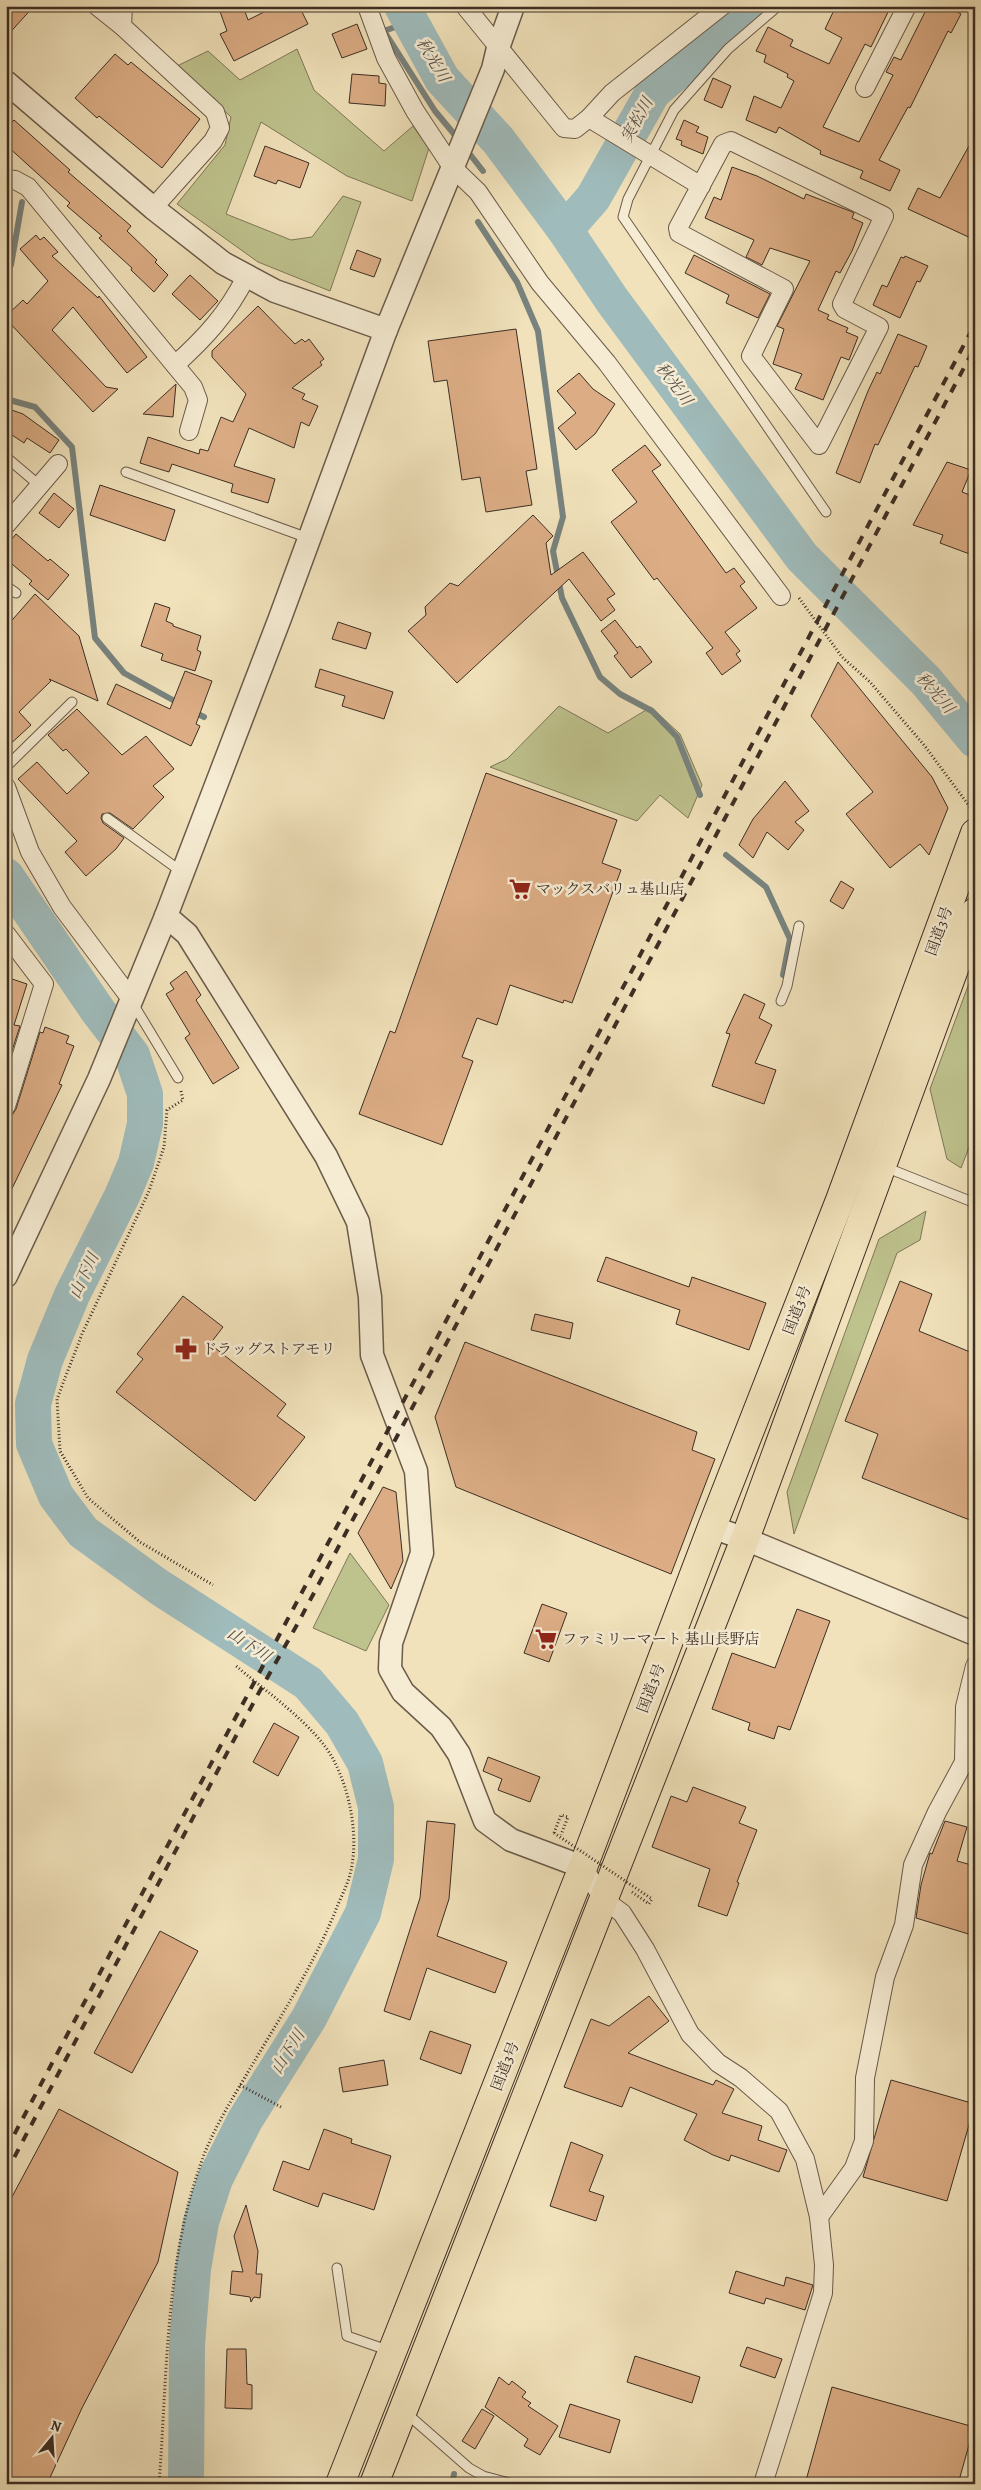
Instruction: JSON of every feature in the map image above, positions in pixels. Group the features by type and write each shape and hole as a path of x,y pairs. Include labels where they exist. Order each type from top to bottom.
{"highway":[{"name":"国道3号","path":"340,2484 583,1867 712,1527 840,1200 975,833"},
{"name":"国道3号","path":"374,2484 744,1539 880,1165 975,912"}],"street":[{"path":"97,6 122,26 215,112 220,128 214,141 153,208"},
{"path":"122,26 123,6"},
{"path":"367,6 390,66 415,111 478,192 540,283 607,363 781,596"},
{"path":"465,6 496,58 564,128 575,129 595,121 612,93 722,6"},
{"path":"9,1265 99,1079 166,916 280,618 386,330 496,58 513,6"},
{"path":"865,88 908,6"},
{"path":"6,82 153,208 223,263 275,291 386,330"},
{"path":"595,121 701,186"},
{"path":"731,141 884,216 842,304 845,309 879,327 819,445 750,356 784,288 679,233 678,228 701,186 723,144 731,141"},
{"path":"6,179 15,180 28,187 193,387 198,400 189,431"},
{"path":"175,365 207,336 232,303 246,277"},
{"path":"6,525 58,464"},
{"path":"6,787 30,852 62,907 129,1005"},
{"path":"166,916 187,934 311,1131 326,1156 358,1222 370,1297 372,1355 416,1471 422,1553 391,1643 390,1669 403,1692 441,1727 459,1754 485,1821 511,1840 583,1867 603,1900 622,1912 645,1950 690,2034 718,2063 741,2078 779,2111 805,2159 819,2217 824,2265 823,2293 763,2484"},
{"path":"6,934 44,984 6,1106"},
{"path":"712,1527 975,1634"},
{"path":"819,2217 854,2168 864,2140 865,2078 885,1977 904,1924 913,1865 937,1812 964,1762 965,1707 975,1666"}],"lane":[{"path":"778,6 728,49 694,85 674,110 628,198 623,217 826,512"},
{"path":"6,457 39,485"},
{"path":"126,472 308,538"},
{"path":"6,586 16,593"},
{"path":"6,767 72,702"},
{"path":"107,818 183,872"},
{"path":"781,1001 787,986 799,926"},
{"path":"129,1005 178,1078"},
{"path":"880,1165 975,1203"},
{"path":"337,2268 347,2336 392,2352"},
{"path":"402,2410 469,2468 483,2476 513,2484"}],"path":[{"path":"781,596 793,590 842,657 870,682 924,745 975,814"},
{"path":"178,1078 184,1100 167,1110 164,1147 149,1191 82,1334 57,1399 60,1451 88,1498 140,1542 213,1585"},
{"path":"159,2484 173,2290 185,2214 199,2168 212,2138 240,2085 306,1973 328,1929 349,1877 354,1836 348,1793 332,1758 308,1728 235,1665"},
{"path":"561,1835 568,1817 561,1814 554,1833 652,1899 649,1904 632,1893 629,1877"},
{"path":"240,2085 281,2107"}],"green space":[{"path":"297,49 314,90 384,151 413,126 429,148 412,201 347,176 261,122 226,214 291,240 312,237 343,196 361,202 330,291 258,262 177,204 225,145 231,117 177,66 208,51 240,80"},
{"path":"559,706 608,733 651,707 680,734 702,785 688,818 660,795 637,821 490,767 507,759"},
{"path":"975,967 975,1132 961,1168 947,1159 930,1089"},
{"path":"926,1211 920,1240 897,1253 794,1534 787,1492 879,1239"},
{"path":"350,1553 389,1605 366,1651 313,1628"}],"building":[{"path":"6,6 34,6 6,37"},
{"path":"218,6 243,6 248,20 276,6 299,6 308,24 234,61 220,34 227,31"},
{"path":"836,6 891,6 871,47 865,44 823,127 859,142 893,75 886,72 894,57 901,60 928,6 946,6 961,14 951,33 948,31 910,108 908,107 879,160 900,170 890,191 860,178 863,171 820,154 821,151 779,127 776,133 746,120 754,96 781,108 794,81 787,77 788,74 764,62 766,55 756,51 768,27 793,40 790,46 829,64 842,38 825,29"},
{"path":"357,24 367,49 342,58 332,34"},
{"path":"115,54 128,65 131,62 200,119 162,168 99,116 97,118 75,98"},
{"path":"352,74 379,76 379,83 386,84 385,106 349,103"},
{"path":"713,78 731,86 722,108 704,100"},
{"path":"14,120 70,170 68,172 131,226 127,231 157,260 155,262 168,275 154,292 131,270 132,268 99,238 102,236 67,206 70,203 6,145 6,129"},
{"path":"684,120 699,127 696,132 708,137 703,154 681,145 682,141 676,139"},
{"path":"975,135 975,240 908,209 918,188 940,198"},
{"path":"265,146 309,163 300,188 278,180 276,184 254,176"},
{"path":"732,167 757,176 804,199 806,194 850,211 854,213 852,218 863,223 852,251 840,273 836,271 818,310 829,315 827,319 848,328 846,332 858,337 849,360 841,357 823,400 795,389 802,374 773,364 784,329 777,326 810,261 770,248 762,265 746,257 754,240 705,218 714,197 721,200"},
{"path":"36,235 40,240 44,237 58,252 52,256 98,298 99,296 147,357 127,373 73,307 52,330 106,387 118,389 93,412 6,319 6,316 23,300 27,304 48,281 20,249"},
{"path":"357,250 381,259 374,277 350,269"},
{"path":"694,255 770,294 758,318 726,303 729,295 685,273"},
{"path":"905,256 928,266 920,282 917,281 900,318 873,305 882,285 887,287 901,257 904,258"},
{"path":"190,275 218,301 200,320 172,294"},
{"path":"258,306 295,344 302,339 305,342 309,339 324,359 320,362 322,365 292,388 305,394 302,399 318,406 309,426 301,422 294,448 249,428 234,466 275,479 268,503 231,492 233,484 172,464 169,472 140,463 148,437 199,454 200,449 208,451 221,417 233,422 246,394 212,357 212,351"},
{"path":"516,329 537,469 526,471 532,505 486,512 480,477 462,480 447,380 434,382 428,341"},
{"path":"898,334 927,346 918,367 915,366 878,445 875,444 860,483 836,473 868,391 877,372 880,374"},
{"path":"579,373 593,389 615,404 595,434 576,450 558,428 576,413 557,391"},
{"path":"176,384 173,417 143,414"},
{"path":"6,408 23,414 59,440 50,453 27,438 24,443 6,431"},
{"path":"645,445 661,465 652,471 726,573 734,568 745,582 740,586 757,608 725,632 740,651 736,654 741,661 722,675 706,653 713,648 657,578 654,580 611,522 637,502 612,470"},
{"path":"947,462 971,470 962,492 975,497 975,556 940,543 943,535 913,525"},
{"path":"100,485 175,510 165,541 90,515"},
{"path":"54,493 74,509 59,528 39,513"},
{"path":"533,515 553,536 546,543 551,575 583,552 615,594 607,599 615,610 601,621 569,579 457,683 408,631 426,615 425,607 450,583 458,586"},
{"path":"16,534 48,561 50,559 69,575 48,600 29,584 32,581 6,559 6,546"},
{"path":"35,594 79,636 98,701 49,679 51,681 19,712 31,725 6,748 6,627"},
{"path":"155,603 170,608 166,621 173,624 173,626 201,636 197,650 201,652 195,671 161,660 163,654 141,646"},
{"path":"615,620 637,648 640,646 652,662 631,678 614,656 618,653 601,631"},
{"path":"338,622 371,633 366,649 332,639"},
{"path":"838,662 932,777 948,808 929,855 920,844 890,868 846,814 873,792 811,716"},
{"path":"320,669 393,692 384,719 342,706 345,696 315,687"},
{"path":"185,671 212,681 196,724 200,726 191,746 107,704 116,684 170,709"},
{"path":"77,709 122,755 146,736 174,769 153,786 164,797 133,829 110,813 102,814 103,823 124,838 116,849 86,876 65,852 77,841 18,779 37,762 67,794 89,773 66,749 63,751 48,735"},
{"path":"486,773 617,820 602,863 621,870 572,1003 564,1000 563,1003 510,985 497,1025 477,1018 462,1057 473,1061 442,1145 359,1114 390,1031 395,1033"},
{"path":"785,781 809,811 795,822 804,830 788,850 767,832 753,858 739,845 753,819"},
{"path":"841,881 854,889 843,909 830,901"},
{"path":"186,971 201,995 196,1000 239,1068 213,1084 185,1038 190,1034 166,994 174,989 170,983"},
{"path":"6,977 27,984 14,1025 20,1026 6,1069"},
{"path":"744,994 765,1004 759,1018 772,1025 755,1063 776,1070 764,1104 712,1086 730,1034 726,1033"},
{"path":"45,1027 69,1036 66,1043 74,1046 59,1084 62,1085 6,1201 6,1116 13,1114 16,1109 40,1032 43,1033"},
{"path":"606,1257 689,1287 692,1277 766,1303 749,1350 676,1324 680,1310 597,1281"},
{"path":"900,1281 932,1294 919,1331 975,1354 975,1522 862,1478 878,1434 845,1421"},
{"path":"183,1296 223,1327 210,1344 286,1404 277,1416 305,1437 255,1501 116,1392 143,1359 137,1354"},
{"path":"535,1314 573,1323 570,1339 531,1330"},
{"path":"465,1342 697,1432 692,1450 715,1459 671,1574 456,1487 435,1417"},
{"path":"383,1487 396,1492 403,1561 391,1589 358,1533"},
{"path":"542,1604 567,1613 549,1662 524,1653"},
{"path":"797,1609 830,1621 790,1730 778,1726 774,1739 748,1730 750,1723 712,1709 732,1653 775,1668"},
{"path":"274,1723 299,1737 278,1776 253,1762"},
{"path":"488,1757 540,1777 530,1802 498,1790 502,1779 483,1771"},
{"path":"693,1787 746,1807 739,1823 757,1830 737,1882 739,1883 727,1916 698,1906 710,1869 652,1847 671,1796 687,1802"},
{"path":"427,1821 455,1824 449,1899 437,1936 507,1962 495,1993 427,1968 410,2020 384,2011 420,1898"},
{"path":"945,1821 967,1827 957,1861 975,1866 975,1936 916,1918 921,1885 930,1853 932,1854"},
{"path":"160,1931 198,1951 132,2073 94,2053"},
{"path":"649,1996 669,2021 628,2053 713,2085 716,2080 734,2089 722,2113 762,2126 758,2140 787,2150 779,2172 731,2155 729,2161 684,2140 697,2114 630,2087 622,2107 564,2087 591,2019 609,2026"},
{"path":"430,2031 471,2045 461,2074 420,2059"},
{"path":"384,2060 388,2085 343,2092 339,2068"},
{"path":"891,2080 975,2104 947,2201 863,2177"},
{"path":"59,2109 178,2172 158,2262 82,2408 47,2484 6,2484 6,2208"},
{"path":"324,2129 352,2139 351,2143 391,2156 374,2210 323,2193 318,2207 273,2190 283,2161 309,2170"},
{"path":"571,2142 603,2155 589,2191 604,2196 596,2221 550,2206"},
{"path":"246,2205 258,2251 256,2274 262,2274 260,2298 254,2297 251,2302 250,2297 230,2294 232,2271 243,2272 234,2236"},
{"path":"736,2271 784,2286 786,2277 813,2285 805,2310 766,2298 764,2304 729,2293"},
{"path":"747,2347 782,2359 775,2378 740,2366"},
{"path":"227,2349 246,2349 247,2384 252,2385 252,2409 225,2408"},
{"path":"635,2356 700,2377 692,2403 627,2382"},
{"path":"499,2377 509,2385 512,2381 526,2392 522,2397 531,2403 528,2406 558,2426 540,2455 524,2446 528,2439 485,2407"},
{"path":"832,2387 974,2427 958,2484 805,2484"},
{"path":"570,2404 620,2420 610,2453 559,2437"},
{"path":"482,2409 494,2416 475,2449 462,2441"}],"waterway":[{"name":"秋光川","path":"402,6 442,79 498,140 565,230 612,300 802,557 926,681 975,740"},
{"name":"実松川","path":"565,230 593,198 653,92 723,33 749,6"},
{"path":"409,22 384,31 435,111 459,140"},
{"path":"465,148 483,171"},
{"path":"6,273 11,265 22,202"},
{"path":"478,222 517,282 538,331 563,517 553,551 562,598 600,677 620,694 652,711 677,737 700,795"},
{"path":"6,399 35,407 72,447 95,638 124,673 180,704"},
{"path":"194,712 204,717"},
{"path":"726,855 766,887 790,939 783,975"},
{"name":"山下川","path":"6,876 98,1011 132,1055 145,1094 145,1124 136,1163 122,1196 72,1295 45,1360 33,1404 34,1444 56,1496 83,1532 159,1587 308,1683 342,1723 365,1763 376,1807 376,1859 363,1913 309,2018 245,2120 215,2179 201,2222 193,2269 187,2345 186,2484"},
{"path":"452,2484 454,2474"}],"railway":[{"path":"6,2150 975,324"},
{"path":"6,2173 257,1696 298,1623 975,347"}],"place":[{"name":"マックスバリュ基山店","path":"520,889"},
{"name":"ドラッグストアモリ","path":"186,1349"},
{"name":"ファミリーマート 基山長野店","path":"546,1639"}]}
